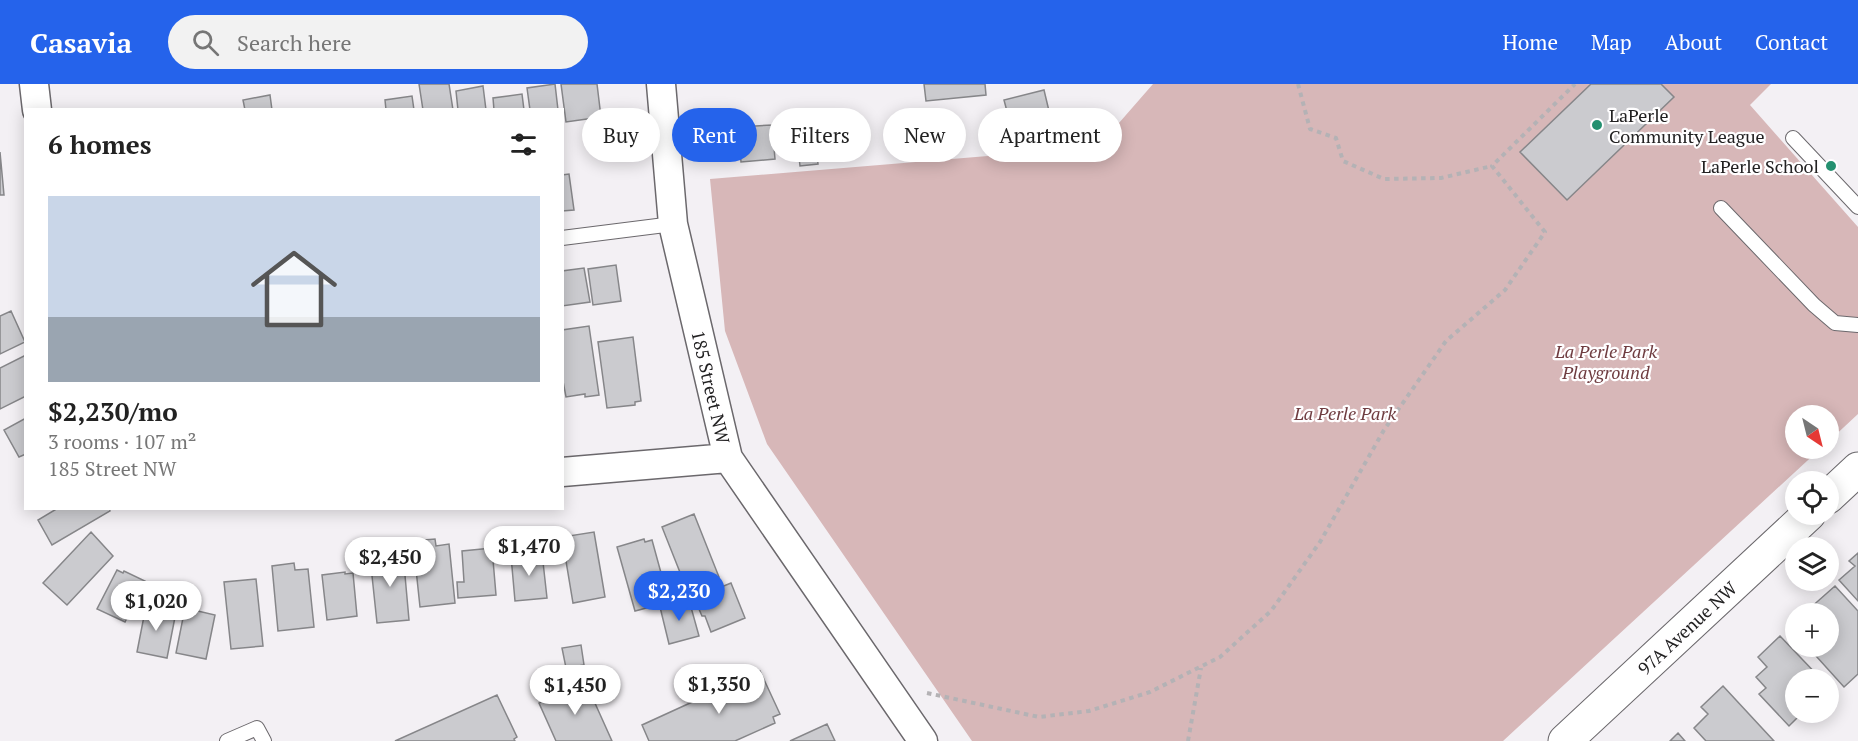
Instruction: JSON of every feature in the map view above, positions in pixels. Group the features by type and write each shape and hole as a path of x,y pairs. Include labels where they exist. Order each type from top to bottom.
{"street":[{"path":"34,84 37,108"},
{"name":"185 Street NW","path":"661,84 673,224 728,458 923,741"},
{"path":"564,472 728,458"},
{"path":"1839,487 1858,469"},
{"name":"97A Avenue NW","path":"1565,741 1797,525"}],"lane":[{"path":"1793,138 1858,207"},
{"path":"1721,208 1814,305 1835,323 1858,325"},
{"path":"564,238 673,224"},
{"path":"227,741 257,728 264,741"}],"path":[{"path":"1298,84 1310,129 1336,138 1343,161 1384,179 1441,178 1492,166 1575,84"},
{"path":"883,683 1039,717 1089,711 1150,692 1220,657 1271,611 1320,542 1384,430 1446,341 1505,290 1545,232 1492,166"},
{"path":"1188,741 1201,667"}],"green space":[{"name":"La Perle Park","path":"1153,84 1771,84 1750,105 1858,227 1858,414 1839,432 1839,405 1785,405 1785,459 1809,459 1796,471 1785,471 1785,481 1503,741 972,741 767,444 725,331 710,179 916,162 966,162 966,158 978,157 978,162 1122,162 1122,120"}],"building":[{"path":"419,84 449,84 453,108 423,108"},
{"path":"555,84 558,108 530,108 527,88"},
{"path":"561,84 597,84 600,108 582,108 582,120 566,122"},
{"path":"924,84 985,84 986,95 926,101"},
{"name":"LaPerle Community League","path":"1591,84 1661,84 1674,97 1567,200 1520,152"},
{"path":"483,86 486,108 458,108 456,91"},
{"path":"1044,90 1048,108 1006,108 1004,100"},
{"path":"522,94 524,108 494,108 493,98"},
{"path":"270,95 272,108 245,108 243,100"},
{"path":"412,96 414,108 386,108 385,100"},
{"path":"769,125 769,160 757,161 757,126"},
{"path":"0,152 4,195 0,195"},
{"path":"800,162 818,162 818,164 800,166"},
{"path":"569,174 574,210 564,211 564,175"},
{"path":"616,265 621,301 593,305 588,269"},
{"path":"584,268 590,302 564,306 564,271"},
{"path":"11,311 24,342 0,354 0,316"},
{"path":"589,326 599,395 585,397 585,394 566,397 564,330"},
{"path":"633,337 641,401 635,402 635,405 607,408 598,342"},
{"path":"24,356 24,397 0,409 0,368"},
{"path":"24,419 24,455 19,457 4,430"},
{"path":"55,510 110,511 52,545 38,520"},
{"path":"694,514 719,577 687,590 662,527"},
{"path":"91,532 113,556 67,605 43,583"},
{"path":"594,532 605,597 573,603 562,537"},
{"path":"435,539 436,546 449,544 455,603 420,607 413,541"},
{"path":"644,539 645,542 652,540 669,602 635,611 617,547"},
{"path":"492,548 496,595 458,598 457,582 464,582 462,551"},
{"path":"403,553 409,620 377,623 370,557"},
{"path":"542,553 547,598 515,601 511,556"},
{"path":"1858,553 1858,601 1839,580 1855,566 1849,561"},
{"path":"294,563 295,570 308,569 314,627 278,631 272,566"},
{"path":"117,570 145,581 125,622 97,609"},
{"path":"345,572 345,574 353,573 357,616 327,620 322,575"},
{"path":"256,579 263,646 231,649 224,582"},
{"path":"731,583 745,618 711,632 695,600 705,593 702,587 712,584 714,590"},
{"path":"1839,590 1858,611 1858,674 1844,687 1839,681 1839,669 1828,669 1817,657 1839,657 1839,603 1816,603 1829,591"},
{"path":"689,600 699,636 669,644 660,607"},
{"path":"146,606 176,612 167,658 137,652"},
{"path":"185,608 215,615 206,659 176,653"},
{"path":"1780,636 1785,641 1785,657 1800,657 1812,669 1785,669 1785,722 1759,694 1766,688 1756,677 1767,667 1758,657"},
{"path":"581,645 584,665 566,668 562,648"},
{"path":"760,671 780,714 773,717 775,723 735,741 649,741 642,725"},
{"path":"585,681 612,741 556,741 539,703"},
{"path":"1723,686 1774,741 1706,741 1694,728 1708,714 1701,707"},
{"path":"497,695 517,737 515,741 395,741"},
{"path":"827,724 835,741 790,741"},
{"path":"1678,733 1685,741 1670,741"}],"place":[{"name":"LaPerle Community League","path":"1597,125"},
{"name":"LaPerle School","path":"1831,166"}],"park label":[{"name":"La Perle Park Playground","path":"1606,361"}]}
